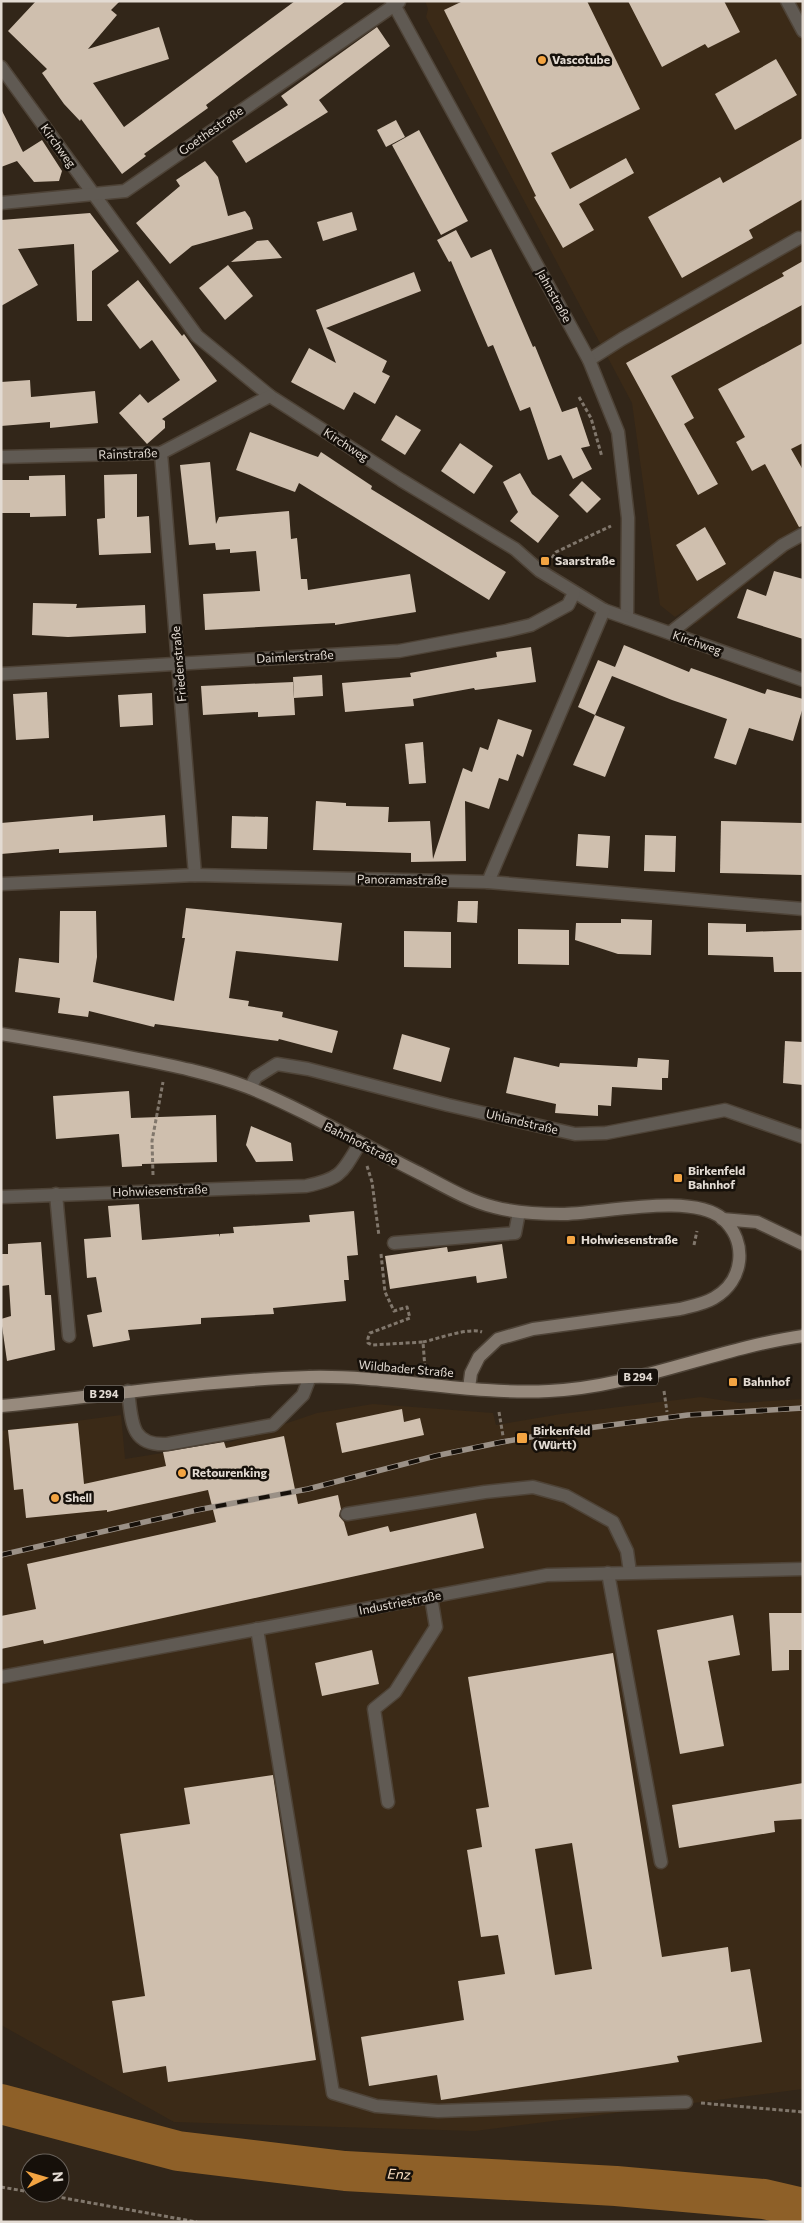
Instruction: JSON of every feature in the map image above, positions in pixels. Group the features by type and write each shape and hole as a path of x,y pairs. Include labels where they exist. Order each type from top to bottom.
{"main road":[{"name":"Bahnhofstraße","path":"1,1034 166,1064 208,1074 250,1088 459,1194 492,1207 519,1212 560,1214 594,1213 675,1205 706,1209 722,1219"},
{"path":"722,1219 757,1222 803,1244"},
{"path":"470,1388 471,1374 479,1357 498,1339 533,1329 680,1309 702,1304 715,1298 727,1289 735,1278 740,1265 740,1252 736,1236 722,1219"},
{"name":"Wildbader Straße","path":"1,1406 206,1384 310,1377 354,1378 470,1388 549,1391 594,1386 647,1375 741,1347 803,1336"}],"street":[{"path":"787,1 803,31"},
{"name":"Goethestraße","path":"1,203 124,191 395,2"},
{"name":"Jahnstraße","path":"395,2 589,360 618,432 628,518 628,618"},
{"name":"Kirchweg","path":"1,67 197,336 270,396 401,480 515,549 540,571 604,610 803,680"},
{"path":"589,360 622,339 799,238"},
{"name":"Rainstraße","path":"1,457 161,453 270,396"},
{"name":"Friedenstraße","path":"161,453 180,663 195,875"},
{"path":"670,633 783,546 803,534"},
{"name":"Daimlerstraße","path":"1,674 399,652 506,632 531,625 568,605 574,593"},
{"path":"488,882 604,610"},
{"name":"Panoramastraße","path":"1,884 195,875 488,882 803,910"},
{"name":"Uhlandstraße","path":"250,1088 256,1077 277,1064 308,1069 448,1105 575,1134 606,1133 725,1110 803,1137"},
{"name":"Hohwiesenstraße","path":"1,1197 306,1186 329,1182 345,1169 360,1144"},
{"path":"56,1194 69,1336"},
{"path":"394,1243 515,1233 519,1212"},
{"path":"128,1392 133,1427 138,1434 145,1442 154,1445 167,1444 273,1425 303,1395 310,1377"},
{"path":"347,1514 485,1492 533,1487 566,1496 613,1522 627,1551 630,1572"},
{"name":"Industriestraße","path":"1,1677 547,1575 803,1569"},
{"path":"608,1573 661,1862"},
{"path":"388,1802 374,1709 395,1692 436,1627 431,1597"},
{"path":"257,1630 333,2093 376,2106 438,2111 686,2102"}],"path":[{"path":"579,397 591,418 604,463"},
{"path":"611,517 612,534"},
{"path":"548,563 556,552 612,526"},
{"path":"154,1191 152,1141 166,1064"},
{"path":"360,1144 372,1182 379,1237"},
{"path":"694,1245 697,1231"},
{"path":"380,1246 385,1292 394,1311 407,1307 410,1318 370,1333 368,1343 372,1345 423,1342 478,1330 498,1339"},
{"path":"423,1342 426,1360 424,1384"},
{"path":"664,1391 667,1412"},
{"path":"499,1412 503,1436"},
{"path":"686,2102 803,2112"},
{"path":"1,2187 20,2190"},
{"path":"70,2199 197,2222"}],"shaded area":[{"path":"425,1 803,1 803,543 791,549 696,624 687,609 675,617 660,605 632,403 426,17 428,9"},
{"path":"701,1397 740,1403 803,1399 803,2089 475,2131 174,2122 1,2025 1,1431 121,1415 125,1459 231,1442 317,1413 373,1404 493,1413 496,1425 561,1414"}],"building":[{"path":"36,1 120,1 111,10 117,15 88,49 159,27 169,59 93,83 124,127 295,1 346,1 206,105 208,108 144,154 146,156 122,174 81,119 80,121 64,104 42,73 47,69 8,31"},
{"name":"Vascotube","path":"463,1 587,1 640,109 551,153 570,189 626,158 634,173 579,204 594,230 563,248 534,197 536,196 444,10"},
{"path":"628,1 724,1 740,32 708,48 705,44 662,67"},
{"path":"377,27 390,46 319,100 328,112 246,163 232,141 288,105 281,96"},
{"path":"776,59 797,95 735,130 715,94"},
{"path":"1,109 23,152 42,140 62,171 59,181 34,182 17,161 1,167"},
{"path":"396,120 405,137 386,147 377,130"},
{"path":"419,130 468,221 441,235 392,145"},
{"path":"803,138 803,199 749,230 753,238 682,278 648,217 720,177 723,183"},
{"path":"205,161 218,177 228,216 245,211 250,218 253,229 192,246 170,264 136,223 180,186 176,180"},
{"path":"352,212 357,230 323,241 317,222"},
{"path":"90,213 119,251 92,271 92,321 77,321 74,244 18,249 38,285 1,306 1,220"},
{"path":"456,230 471,258 491,249 533,347 535,346 562,412 577,407 590,446 581,448 592,469 573,479 561,455 548,460 530,407 520,411 493,345 488,347 451,261 449,262 437,240"},
{"path":"268,240 282,258 231,262 257,241"},
{"path":"803,261 803,307 802,305 671,376 694,418 684,424 718,484 698,495 626,363 784,276 782,273"},
{"path":"228,265 253,296 225,320 199,288"},
{"path":"414,272 421,291 326,328 387,361 382,372 390,376 375,404 354,392 344,410 291,382 309,348 336,363 316,310"},
{"path":"138,280 182,336 184,334 217,381 162,419 165,421 165,428 147,444 119,413 140,394 148,403 180,380 152,340 140,349 107,305"},
{"path":"803,343 803,443 791,449 803,470 803,526 799,527 765,464 752,471 736,442 745,437 718,389"},
{"path":"30,380 31,397 95,391 98,423 50,428 50,422 1,426 1,382"},
{"path":"396,415 421,430 405,455 381,440"},
{"path":"250,432 318,457 321,452 372,486 371,489 506,572 489,600 299,483 295,492 236,470"},
{"path":"460,443 493,466 474,494 441,471"},
{"path":"210,462 216,524 219,517 289,511 291,539 297,538 301,579 307,579 308,590 410,574 416,612 335,625 335,623 205,630 203,594 260,591 256,551 230,553 230,549 216,550 215,543 189,545 180,465"},
{"path":"520,473 532,494 559,516 538,543 510,521 518,512 503,482"},
{"path":"137,474 137,517 149,516 151,553 99,555 97,519 105,518 104,475"},
{"path":"65,475 66,516 30,517 30,513 1,513 1,480 29,480 29,476"},
{"path":"582,481 601,499 587,513 569,495"},
{"path":"705,527 726,564 697,581 676,545"},
{"path":"774,571 803,579 803,639 737,618 747,589 766,596"},
{"path":"33,603 77,604 76,608 145,605 146,633 68,637 32,635"},
{"path":"624,645 689,672 691,668 765,694 767,689 803,699 803,707 793,741 749,728 736,765 714,758 727,719 612,676 595,715 578,707 598,660 615,667"},
{"path":"531,647 536,682 475,690 474,688 413,699 414,706 345,712 342,683 411,677 410,673 497,657 496,652"},
{"path":"322,675 323,696 294,698 293,677"},
{"path":"293,682 295,715 258,717 258,712 203,715 201,686"},
{"path":"47,692 49,738 16,740 13,694"},
{"path":"152,693 153,725 120,727 118,695"},
{"path":"595,715 625,727 605,777 573,765"},
{"path":"498,719 532,730 523,757 517,754 508,781 499,778 489,809 465,801 466,861 411,862 411,853 313,850 316,801 346,803 346,806 389,807 388,822 430,821 433,859 463,768 472,772 480,747 488,750"},
{"path":"423,742 426,783 409,784 405,744"},
{"path":"93,815 93,821 165,815 167,847 59,853 59,849 1,854 1,823"},
{"path":"232,816 268,817 267,849 231,848"},
{"path":"721,821 803,823 803,875 720,873"},
{"path":"578,834 610,836 608,868 576,866"},
{"path":"645,835 676,836 675,872 644,871"},
{"path":"458,901 478,901 477,923 457,922"},
{"path":"186,908 342,923 338,961 236,951 229,998 249,1001 248,1006 283,1012 282,1017 338,1031 332,1053 279,1039 278,1041 155,1024 154,1027 89,1011 88,1017 58,1013 60,998 15,992 19,958 59,963 60,911 96,911 97,957 93,982 174,1001 185,938 182,938"},
{"path":"621,919 652,920 651,955 618,954 575,940 576,923 621,923"},
{"path":"708,923 746,924 746,932 802,930 803,972 774,972 773,957 708,955"},
{"path":"518,929 569,930 569,965 518,964"},
{"path":"404,931 451,932 451,968 404,967"},
{"path":"402,1034 450,1048 441,1082 393,1069"},
{"path":"785,1041 803,1042 803,1085 783,1083"},
{"path":"514,1057 559,1067 560,1063 637,1067 638,1058 669,1060 668,1078 662,1078 662,1090 612,1087 611,1106 598,1105 598,1116 555,1113 556,1104 506,1093"},
{"path":"129,1091 131,1118 216,1115 217,1162 142,1164 142,1166 122,1167 119,1134 56,1139 53,1096"},
{"path":"251,1126 291,1143 293,1161 256,1162 246,1145"},
{"path":"139,1204 142,1240 219,1234 219,1237 220,1234 234,1233 233,1227 310,1222 309,1215 354,1211 358,1255 347,1256 349,1280 344,1280 346,1301 273,1308 274,1314 201,1318 201,1324 128,1330 130,1340 93,1347 87,1315 102,1312 96,1277 87,1278 84,1239 111,1237 108,1206"},
{"path":"41,1242 45,1295 51,1295 55,1350 7,1361 1,1319 11,1316 9,1285 1,1286 1,1254 8,1254 8,1244"},
{"path":"502,1244 507,1278 477,1283 476,1276 390,1289 385,1256 447,1247 448,1252"},
{"path":"402,1409 404,1422 420,1418 424,1435 342,1453 336,1423"},
{"path":"78,1423 84,1484 166,1466 163,1452 224,1442 226,1448 284,1436 298,1504 338,1495 341,1509 339,1516 344,1522 348,1536 388,1526 390,1532 476,1513 484,1548 44,1644 43,1640 1,1649 1,1616 36,1609 27,1564 216,1522 208,1490 107,1512 107,1510 26,1518 23,1489 14,1490 8,1430"},
{"path":"769,1613 803,1613 803,1650 789,1650 789,1670 772,1671"},
{"path":"733,1615 740,1655 708,1661 724,1746 680,1754 657,1630"},
{"path":"372,1650 379,1684 322,1696 315,1663"},
{"path":"613,1653 662,1957 728,1947 731,1972 750,1969 762,2042 677,2056 679,2062 441,2100 437,2075 369,2086 361,2037 464,2020 458,1981 505,1974 498,1935 481,1937 467,1850 482,1847 476,1809 489,1807 468,1677","holes":["572,1843 592,1969 555,1975 535,1849"]},
{"path":"273,1775 316,2060 168,2082 166,2066 123,2073 112,2001 145,1996 120,1834 190,1824 184,1788"},
{"path":"803,1783 803,1819 774,1821 775,1832 679,1848 672,1805"}],"waterway":[{"name":"Enz","path":"1,2104 178,2151 345,2171 616,2186 764,2199 803,2208"}],"railway":[{"path":"1,1555 197,1510 308,1489 435,1456 502,1442 565,1431 688,1415 803,1408"}],"place":[{"name":"Vascotube","path":"542,60"},
{"name":"Saarstraße","path":"545,561"},
{"name":"Birkenfeld Bahnhof","path":"678,1178"},
{"name":"Hohwiesenstraße","path":"571,1240"},
{"name":"Bahnhof","path":"733,1382"},
{"name":"Birkenfeld (Württ)","path":"522,1438"},
{"name":"Retourenking","path":"182,1473"},
{"name":"Shell","path":"55,1498"}]}
